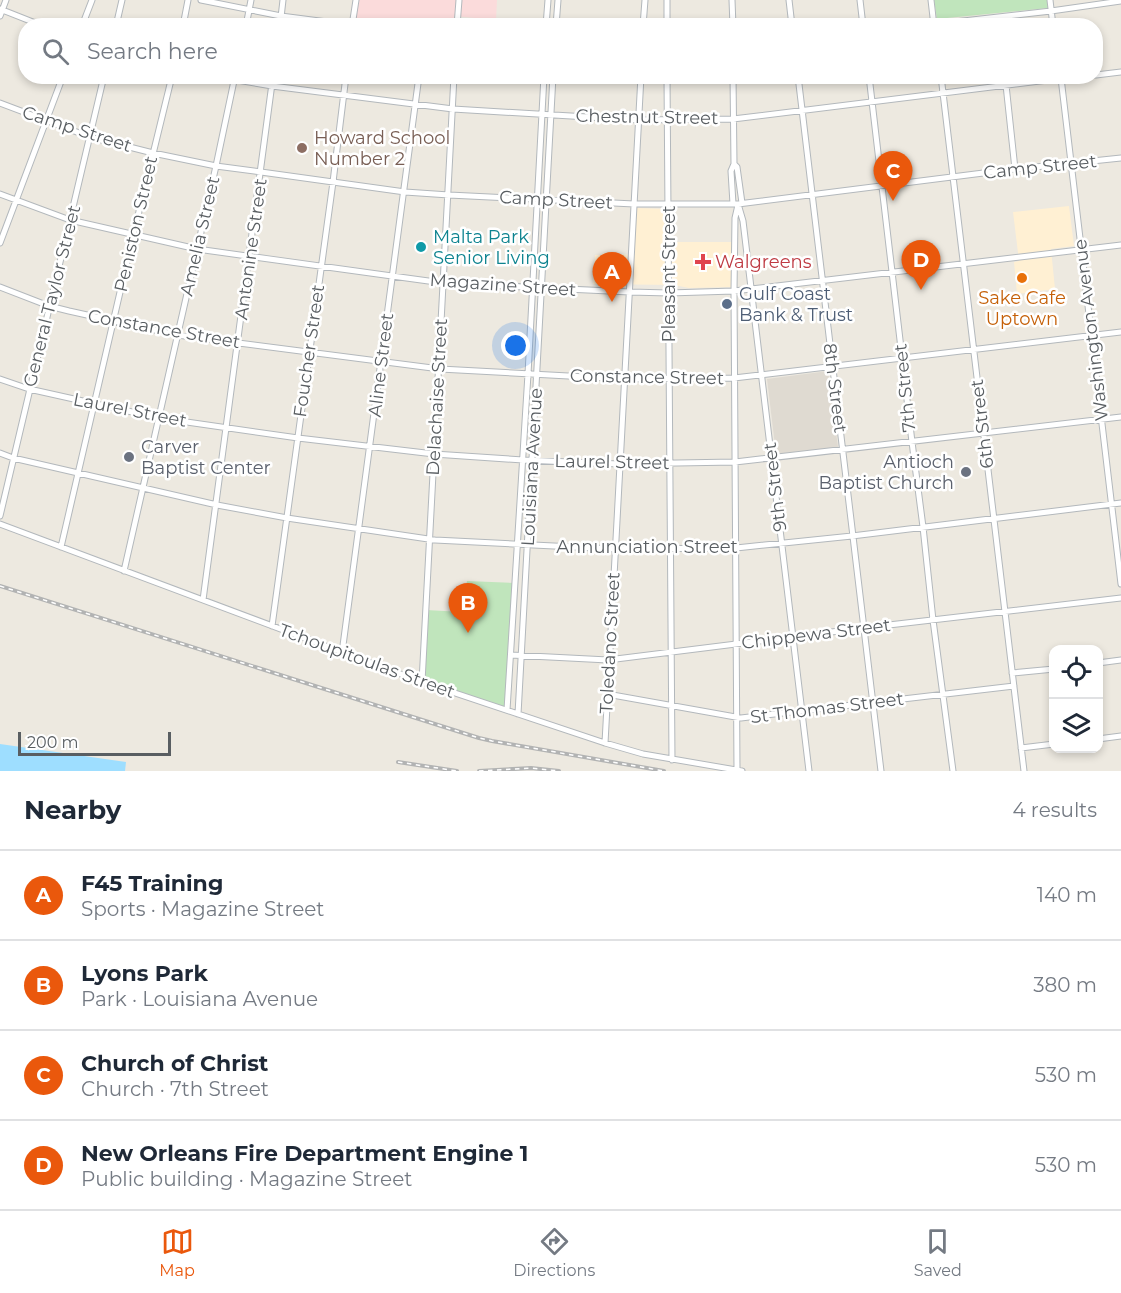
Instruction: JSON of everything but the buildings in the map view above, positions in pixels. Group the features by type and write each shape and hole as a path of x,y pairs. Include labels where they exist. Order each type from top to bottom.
{"street":[{"path":"6,0 1,11 21,18"},
{"path":"85,18 92,0"},
{"path":"118,18 122,0"},
{"path":"185,18 188,0"},
{"path":"201,0 297,18"},
{"path":"248,18 251,0"},
{"path":"281,16 283,0"},
{"path":"353,18 356,0"},
{"path":"458,18 459,0"},
{"path":"547,18 548,0"},
{"path":"557,18 558,0"},
{"path":"644,18 645,0"},
{"path":"667,0 667,18"},
{"path":"732,0 733,18"},
{"path":"789,0 791,18"},
{"path":"860,0 862,18"},
{"path":"931,0 933,18"},
{"path":"1050,0 1052,18"},
{"path":"992,18 1121,1"},
{"path":"1103,74 1121,72"},
{"path":"0,243 60,84"},
{"name":"General Taylor Street","path":"0,516 102,84"},
{"name":"Peniston Street","path":"61,547 170,84"},
{"name":"Amelia Street","path":"124,571 233,84"},
{"name":"Chestnut Street","path":"261,84 453,109 638,120 734,119 1013,84"},
{"name":"Foucher Street","path":"272,626 345,84"},
{"name":"Aline Street","path":"342,653 418,84"},
{"name":"Delachaise Street","path":"422,682 454,84"},
{"name":"Louisiana Avenue","path":"507,710 544,84"},
{"name":"Louisiana Avenue","path":"519,714 553,84"},
{"name":"Toledano Street","path":"605,743 640,84"},
{"name":"Pleasant Street","path":"667,84 672,760"},
{"path":"733,84 734,164 737,167 734,291 737,771"},
{"name":"8th Street","path":"799,84 880,771"},
{"name":"7th Street","path":"870,84 953,771"},
{"name":"6th Street","path":"941,84 1024,771"},
{"name":"Washington Avenue","path":"1062,84 1121,584"},
{"path":"1005,85 1016,169"},
{"name":"Antonine Street","path":"203,600 272,86"},
{"name":"Camp Street","path":"0,103 90,137 216,166 405,192 537,200 669,205 737,204 1121,158"},
{"name":"Magazine Street","path":"0,194 70,220 197,249 443,283 532,288 669,293 734,291 1121,246"},
{"name":"9th Street","path":"737,204 743,221 763,375 809,771"},
{"name":"Constance Street","path":"0,287 49,306 177,335 440,369 624,379 735,378 1121,332"},
{"path":"530,330 540,330"},
{"name":"Laurel Street","path":"0,379 29,389 94,405 159,418 298,438 434,454 619,464 735,462 1121,417"},
{"name":"Annunciation Street","path":"0,453 13,458 217,505 287,518 430,538 615,549 736,548 782,544 1121,503"},
{"name":"Tchoupitoulas Street","path":"0,524 422,682 605,743 672,760 742,771"},
{"name":"Chippewa Street","path":"511,655 608,660 1121,598"},
{"path":"1103,662 1121,660"},
{"path":"1012,674 1049,669"},
{"name":"St Thomas Street","path":"607,694 737,718 1014,686"},
{"path":"1103,738 1121,736"},
{"path":"1021,748 1049,744"}],"shaded area":[{"path":"358,0 497,0 496,18 454,16 454,18 355,18"},
{"path":"1069,206 1074,246 1051,249 1055,289 1017,294 1014,262 1019,261 1013,212"},
{"path":"636,208 666,209 666,242 733,242 733,287 689,288 674,285 593,284 595,255 603,253 634,255"},
{"path":"828,371 838,447 776,454 767,379"}],"green space":[{"path":"934,0 1047,0 1048,8 937,18"},
{"path":"467,581 515,583 507,710 422,682 426,610 462,612"}],"water":[{"path":"0,744 126,762 125,771 0,771"}],"railway":[{"path":"0,586 479,738 664,771"},
{"path":"398,762 457,771"},
{"path":"479,771 531,768 559,771"}],"place":[{"name":"Howard School Number 2","path":"302,148"},
{"name":"Church of Christ","path":"893,201"},
{"name":"Malta Park Senior Living","path":"421,247"},
{"name":"Walgreens","path":"703,262"},
{"name":"Sake Cafe Uptown","path":"1022,278"},
{"name":"New Orleans Fire Department Engine 1","path":"921,290"},
{"name":"F45 Training","path":"612,302"},
{"name":"Gulf Coast Bank & Trust","path":"727,304"},
{"name":"Carver Baptist Center","path":"129,457"},
{"name":"Antioch Baptist Church","path":"966,472"},
{"name":"Lyons Park","path":"468,633"}]}
